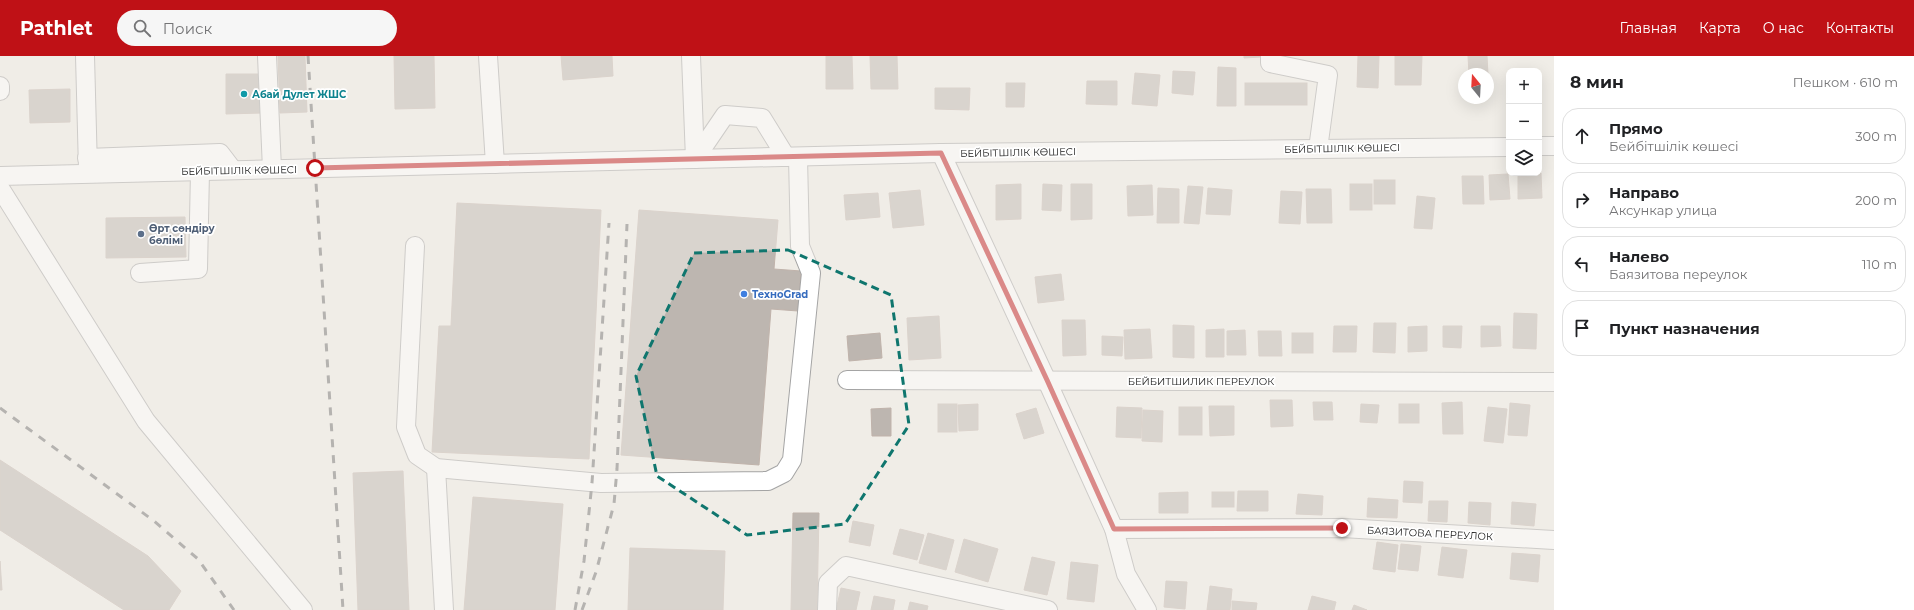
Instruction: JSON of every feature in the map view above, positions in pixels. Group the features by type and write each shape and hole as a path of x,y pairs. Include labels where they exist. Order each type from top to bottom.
{"street":[{"path":"85,56 88,166 220,153 233,170"},
{"path":"267,56 272,169"},
{"path":"488,56 495,164"},
{"path":"691,56 695,159"},
{"path":"1270,56 1270,63 1328,75 1318,149"},
{"path":"0,86 0,91"},
{"path":"415,246 406,426 417,455 436,468 601,483 768,481 784,473 792,460 812,274 800,246 792,157 762,118 724,115 695,159"},
{"path":"1542,146 1554,146"},
{"name":"БЕЙБІТШІЛІК КӨШЕСІ","path":"0,176 88,166 200,171 941,153 1506,147"},
{"path":"941,153 1047,380 1114,529 1126,574 1147,610"},
{"path":"140,273 198,269 200,171"},
{"path":"0,188 146,421 303,610"},
{"name":"БЕЙБИТШИЛИК ПЕРЕУЛОК","path":"847,380 1554,382"},
{"path":"436,468 444,610"},
{"name":"БАЯЗИТОВА ПЕРЕУЛОК","path":"1114,529 1342,528 1554,540"},
{"path":"827,610 828,583 846,566 1048,610"}],"highlighted area":[{"path":"788,250 891,295 909,425 845,524 747,535 657,476 636,376 694,253"}],"building":[{"path":"278,56 305,56 307,112 280,113"},
{"path":"394,56 434,56 435,108 395,109"},
{"path":"561,56 612,56 613,76 563,80"},
{"path":"826,56 852,56 853,89 826,89"},
{"path":"870,56 897,56 898,89 871,89"},
{"path":"1244,56 1261,56 1261,57 1244,58"},
{"path":"1358,56 1379,56 1378,88 1357,87"},
{"path":"1395,56 1422,56 1421,85 1395,85"},
{"path":"1468,56 1487,56 1488,68 1469,68"},
{"path":"1218,67 1236,68 1236,106 1217,106"},
{"path":"1173,71 1195,72 1193,95 1172,93"},
{"path":"1135,73 1160,75 1157,106 1132,104"},
{"name":"Абай Дулет ЖШС","path":"226,74 261,74 262,113 226,114"},
{"path":"1087,81 1117,81 1117,105 1086,104"},
{"path":"1006,83 1025,83 1024,107 1006,107"},
{"path":"1245,83 1307,83 1307,105 1245,105"},
{"path":"935,88 970,88 969,110 935,109"},
{"path":"70,89 70,122 30,123 29,90"},
{"path":"1506,174 1506,176 1508,176 1510,199 1490,200 1489,175"},
{"path":"1462,176 1483,176 1484,204 1463,204"},
{"path":"1518,176 1541,176 1542,198 1518,199"},
{"path":"1374,180 1395,180 1395,204 1374,204"},
{"path":"1021,184 1021,219 996,220 996,185"},
{"path":"1043,184 1062,185 1061,211 1042,210"},
{"path":"1071,184 1092,184 1092,219 1071,220"},
{"path":"1350,184 1372,184 1372,210 1350,210"},
{"path":"1152,185 1153,215 1128,216 1127,186"},
{"path":"1188,186 1203,187 1199,224 1184,223"},
{"path":"1158,188 1179,189 1179,223 1157,223"},
{"path":"1208,188 1232,190 1230,215 1206,214"},
{"path":"1306,189 1331,189 1332,223 1307,223"},
{"path":"920,190 924,225 893,228 889,193"},
{"path":"1281,191 1302,192 1300,224 1279,223"},
{"path":"878,193 880,217 846,220 844,195"},
{"path":"1417,196 1435,198 1432,229 1414,228"},
{"path":"457,203 601,210 589,459 432,452 439,326 451,326"},
{"path":"639,210 778,220 774,269 801,271 798,311 771,309 759,465 621,455"},
{"path":"185,217 186,257 106,258 106,218"},
{"path":"1061,274 1064,300 1038,303 1035,277"},
{"path":"1514,313 1537,314 1536,349 1513,348"},
{"path":"939,316 941,358 909,360 907,318"},
{"path":"1062,320 1085,320 1086,355 1063,356"},
{"path":"1374,323 1396,323 1395,353 1373,352"},
{"path":"1173,325 1194,326 1194,358 1173,357"},
{"path":"1334,326 1357,326 1356,352 1333,352"},
{"path":"1427,326 1427,351 1408,352 1408,327"},
{"path":"1443,326 1462,326 1461,348 1443,347"},
{"path":"1481,326 1500,326 1501,346 1481,347"},
{"path":"1150,329 1152,358 1125,359 1124,330"},
{"path":"1224,329 1224,357 1206,357 1206,330"},
{"path":"1245,330 1246,355 1227,355 1227,331"},
{"path":"1258,331 1281,331 1282,356 1259,356"},
{"path":"880,333 882,358 849,361 847,336"},
{"path":"1292,333 1313,333 1313,353 1292,353"},
{"path":"1102,336 1123,337 1122,356 1102,355"},
{"path":"1270,400 1292,400 1293,426 1271,427"},
{"path":"1313,402 1332,402 1333,420 1314,420"},
{"path":"1462,402 1463,434 1443,434 1442,403"},
{"path":"1510,403 1530,405 1527,436 1508,435"},
{"path":"938,404 957,404 957,432 938,432"},
{"path":"978,404 978,430 959,431 958,405"},
{"path":"1361,404 1379,405 1377,423 1360,422"},
{"path":"1399,404 1419,404 1419,423 1399,423"},
{"path":"1209,406 1234,406 1234,435 1210,436"},
{"path":"1117,407 1142,408 1141,438 1116,437"},
{"path":"1179,407 1202,407 1202,435 1179,435"},
{"path":"1488,407 1507,409 1503,443 1484,441"},
{"path":"891,408 891,436 872,436 871,409"},
{"path":"1036,408 1044,433 1024,439 1016,414"},
{"path":"1143,410 1163,411 1162,442 1142,441"},
{"path":"0,460 148,556 181,591 169,610 124,610 0,530"},
{"path":"403,471 409,610 358,610 353,473"},
{"path":"1404,481 1423,482 1422,503 1403,502"},
{"path":"1238,491 1268,491 1268,511 1237,511"},
{"path":"1188,492 1188,513 1159,513 1159,493"},
{"path":"1212,492 1234,492 1234,507 1212,507"},
{"path":"1298,494 1323,496 1322,515 1296,514"},
{"path":"473,497 563,504 555,610 464,610"},
{"path":"1368,498 1398,500 1397,518 1367,517"},
{"path":"1429,501 1448,501 1447,522 1428,521"},
{"path":"1469,502 1491,503 1490,525 1468,523"},
{"path":"1512,502 1536,504 1534,526 1511,524"},
{"path":"793,513 819,513 817,610 791,610"},
{"path":"853,521 874,525 870,546 849,542"},
{"path":"900,529 924,535 917,560 893,554"},
{"path":"928,533 954,540 946,570 919,563"},
{"path":"964,539 998,549 988,582 955,572"},
{"path":"1377,542 1398,545 1395,572 1373,569"},
{"path":"1401,544 1421,546 1418,571 1398,569"},
{"path":"1442,547 1467,550 1463,578 1438,575"},
{"path":"630,548 725,551 723,610 628,610"},
{"path":"1512,553 1540,555 1538,582 1510,579"},
{"path":"1032,557 1055,562 1047,595 1024,590"},
{"path":"0,561 2,590 0,590"},
{"path":"1071,562 1098,565 1094,602 1067,599"},
{"path":"1166,581 1187,582 1185,609 1164,607"},
{"path":"1210,586 1232,589 1230,610 1207,610"},
{"path":"841,588 860,592 856,610 836,610"},
{"path":"874,596 895,600 893,610 871,610"},
{"path":"1312,596 1336,602 1334,610 1308,610"},
{"path":"1232,601 1257,603 1256,610 1232,610"},
{"path":"910,602 928,606 927,610 908,610"},
{"path":"1354,605 1367,610 1352,610"}],"railway":[{"path":"308,56 343,610"},
{"path":"575,610 584,561 592,483 609,223"},
{"path":"582,610 596,572 614,504 617,469 627,224"},
{"path":"0,408 154,521 198,559 234,610"}],"place":[{"name":"Абай Дулет ЖШС","path":"244,94"},
{"name":"Өрт сөндіру бөлімі","path":"141,234"},
{"name":"ТехноGrad","path":"744,294"}],"route":[{"path":"315,168 941,153 1047,380 1114,529 1342,528"}]}
